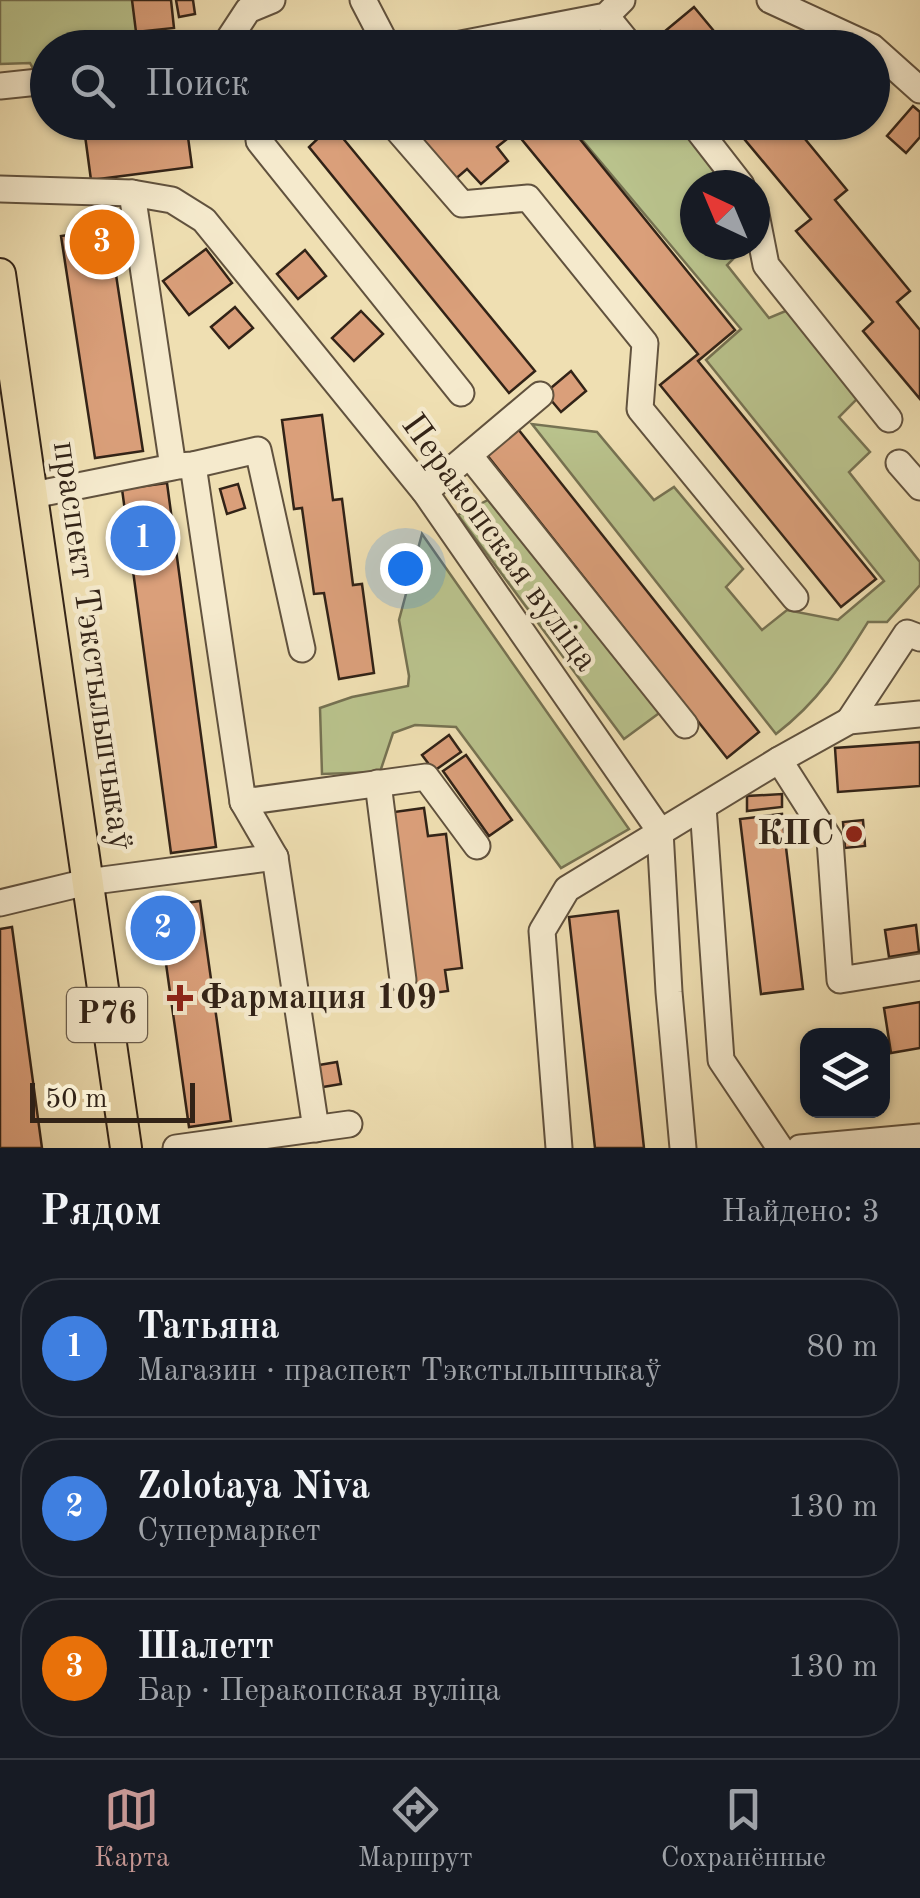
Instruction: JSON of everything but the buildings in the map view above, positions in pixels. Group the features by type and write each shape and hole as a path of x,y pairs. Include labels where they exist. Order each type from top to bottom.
{"main road":[{"name":"праспект Тэкстыльшчыкаў","path":"0,274 126,1148"}],"street":[{"path":"235,30 248,10 272,0"},
{"path":"363,0 379,30"},
{"path":"770,0 837,30"},
{"path":"518,30 614,8"},
{"path":"890,62 920,90"},
{"path":"0,86 30,82"},
{"path":"259,140 461,393"},
{"path":"407,140 462,204 528,198 645,344 640,408 795,598"},
{"path":"706,140 730,170"},
{"name":"Перакопская вуліца","path":"0,189 132,193 172,200 204,220 425,492 660,830"},
{"path":"132,193 243,802 275,857 316,1129"},
{"path":"765,260 889,419"},
{"path":"425,492 540,396"},
{"path":"33,494 258,450 302,649"},
{"path":"469,455 686,724"},
{"path":"899,463 920,487"},
{"path":"849,721 916,629"},
{"path":"558,1148 542,931 566,889 849,721 920,714"},
{"path":"779,760 830,840 840,980 920,968"},
{"path":"243,802 426,776 478,846"},
{"path":"378,783 403,980"},
{"path":"703,807 721,1060 780,1148"},
{"path":"660,830 683,1148"},
{"path":"0,902 87,882 275,857"},
{"path":"176,1148 273,1141 349,1124"},
{"path":"800,1148 920,1137"}],"green space":[{"path":"0,0 133,0 140,30 30,30 30,63 0,64"},
{"path":"582,140 692,140 717,170 680,170 680,256"},
{"path":"683,260 732,260 727,265 769,318 788,310 859,397 839,417 870,452 849,472 920,562 920,585 887,622 868,622 817,696 776,734 532,424 597,432 654,500 674,487 743,569 726,587 762,630 787,610 838,620 884,581 706,360 741,329"},
{"path":"488,500 662,711 624,739 458,515"},
{"path":"422,534 629,829 561,868 456,727 415,725 393,733 380,772 322,774 320,708 408,686 399,620"}],"place":[{"name":"Шалетт","path":"102,242"},
{"name":"Татьяна","path":"143,538"},
{"name":"КПС","path":"854,834"},
{"name":"Zolotaya Niva","path":"163,928"},
{"name":"Фармация 109","path":"180,998"}]}
